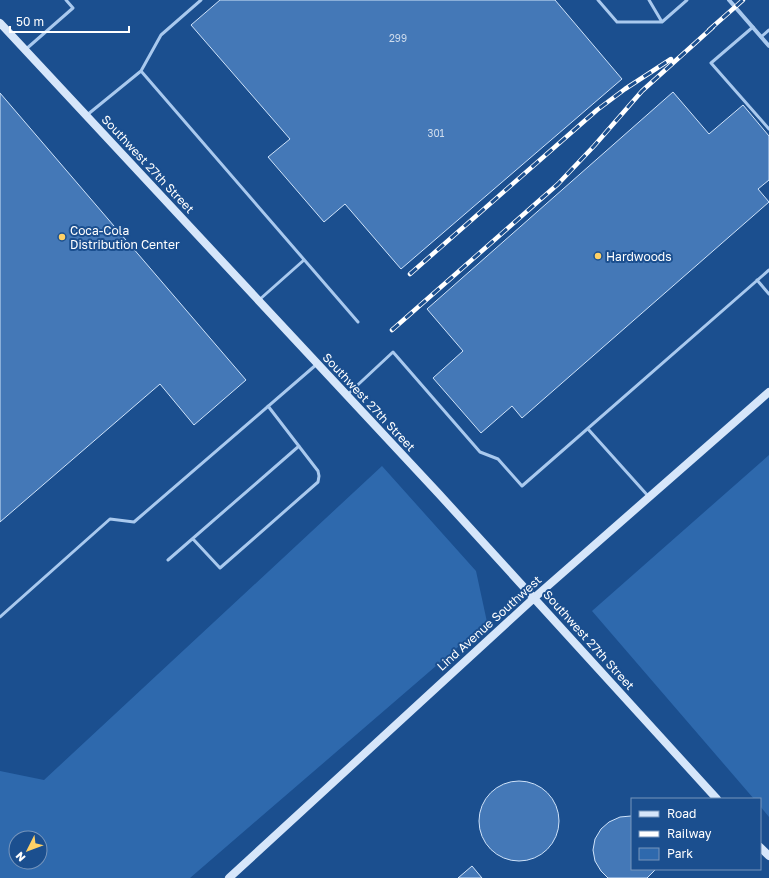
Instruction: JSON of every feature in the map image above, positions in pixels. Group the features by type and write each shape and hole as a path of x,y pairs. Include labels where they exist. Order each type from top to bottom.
{"street":[{"path":"729,0 769,46"},
{"name":"Southwest 27th Street","path":"0,23 534,598 716,798"},
{"name":"Lind Avenue Southwest","path":"229,878 534,598 769,392"},
{"path":"761,848 769,856"}],"lane":[{"path":"25,50 73,8 66,0"},
{"path":"86,116 141,71 161,35 201,0"},
{"path":"598,0 617,22 662,22 687,0"},
{"path":"649,0 662,22"},
{"path":"753,27 711,63 769,129"},
{"path":"761,37 769,30"},
{"path":"141,71 358,322"},
{"path":"258,301 304,260"},
{"path":"346,395 393,352 480,452 498,459 522,486 769,270"},
{"path":"757,280 769,294"},
{"path":"0,617 110,519 134,522 317,364"},
{"path":"192,539 220,568 318,482 318,471 268,406"},
{"path":"588,429 649,497"},
{"path":"168,560 299,446"}],"green space":[{"path":"769,455 769,817 761,807 761,798 753,798 592,611"},
{"path":"382,466 476,571 487,622 190,878 0,878 0,771 44,780"}],"building":[{"path":"220,0 555,0 622,79 401,269 345,204 324,222 268,157 290,139 191,25"},
{"name":"Hardwoods","path":"673,92 709,134 743,105 769,136 769,180 758,189 769,202 522,418 512,406 481,433 433,378 463,351 427,309"},
{"name":"Coca-Cola Distribution Center","path":"0,93 246,380 194,425 160,384 0,522"},
{"path":"519,781 534,784 547,793 556,806 559,821 556,836 547,849 534,858 519,861 504,858 491,849 482,836 479,821 482,806 491,793 504,784"},
{"path":"631,816 631,870 655,870 647,878 608,878 601,871 595,861 593,850 595,839 601,829 609,822 620,817"},
{"path":"472,866 482,878 458,878"}],"railway":[{"path":"709,30 743,0"},
{"path":"392,330 558,184 594,146 642,91 713,27"},
{"path":"410,274 597,110 625,89 671,59"}],"place":[{"name":"Coca-Cola Distribution Center","path":"62,237"},
{"name":"Hardwoods","path":"598,256"}]}
